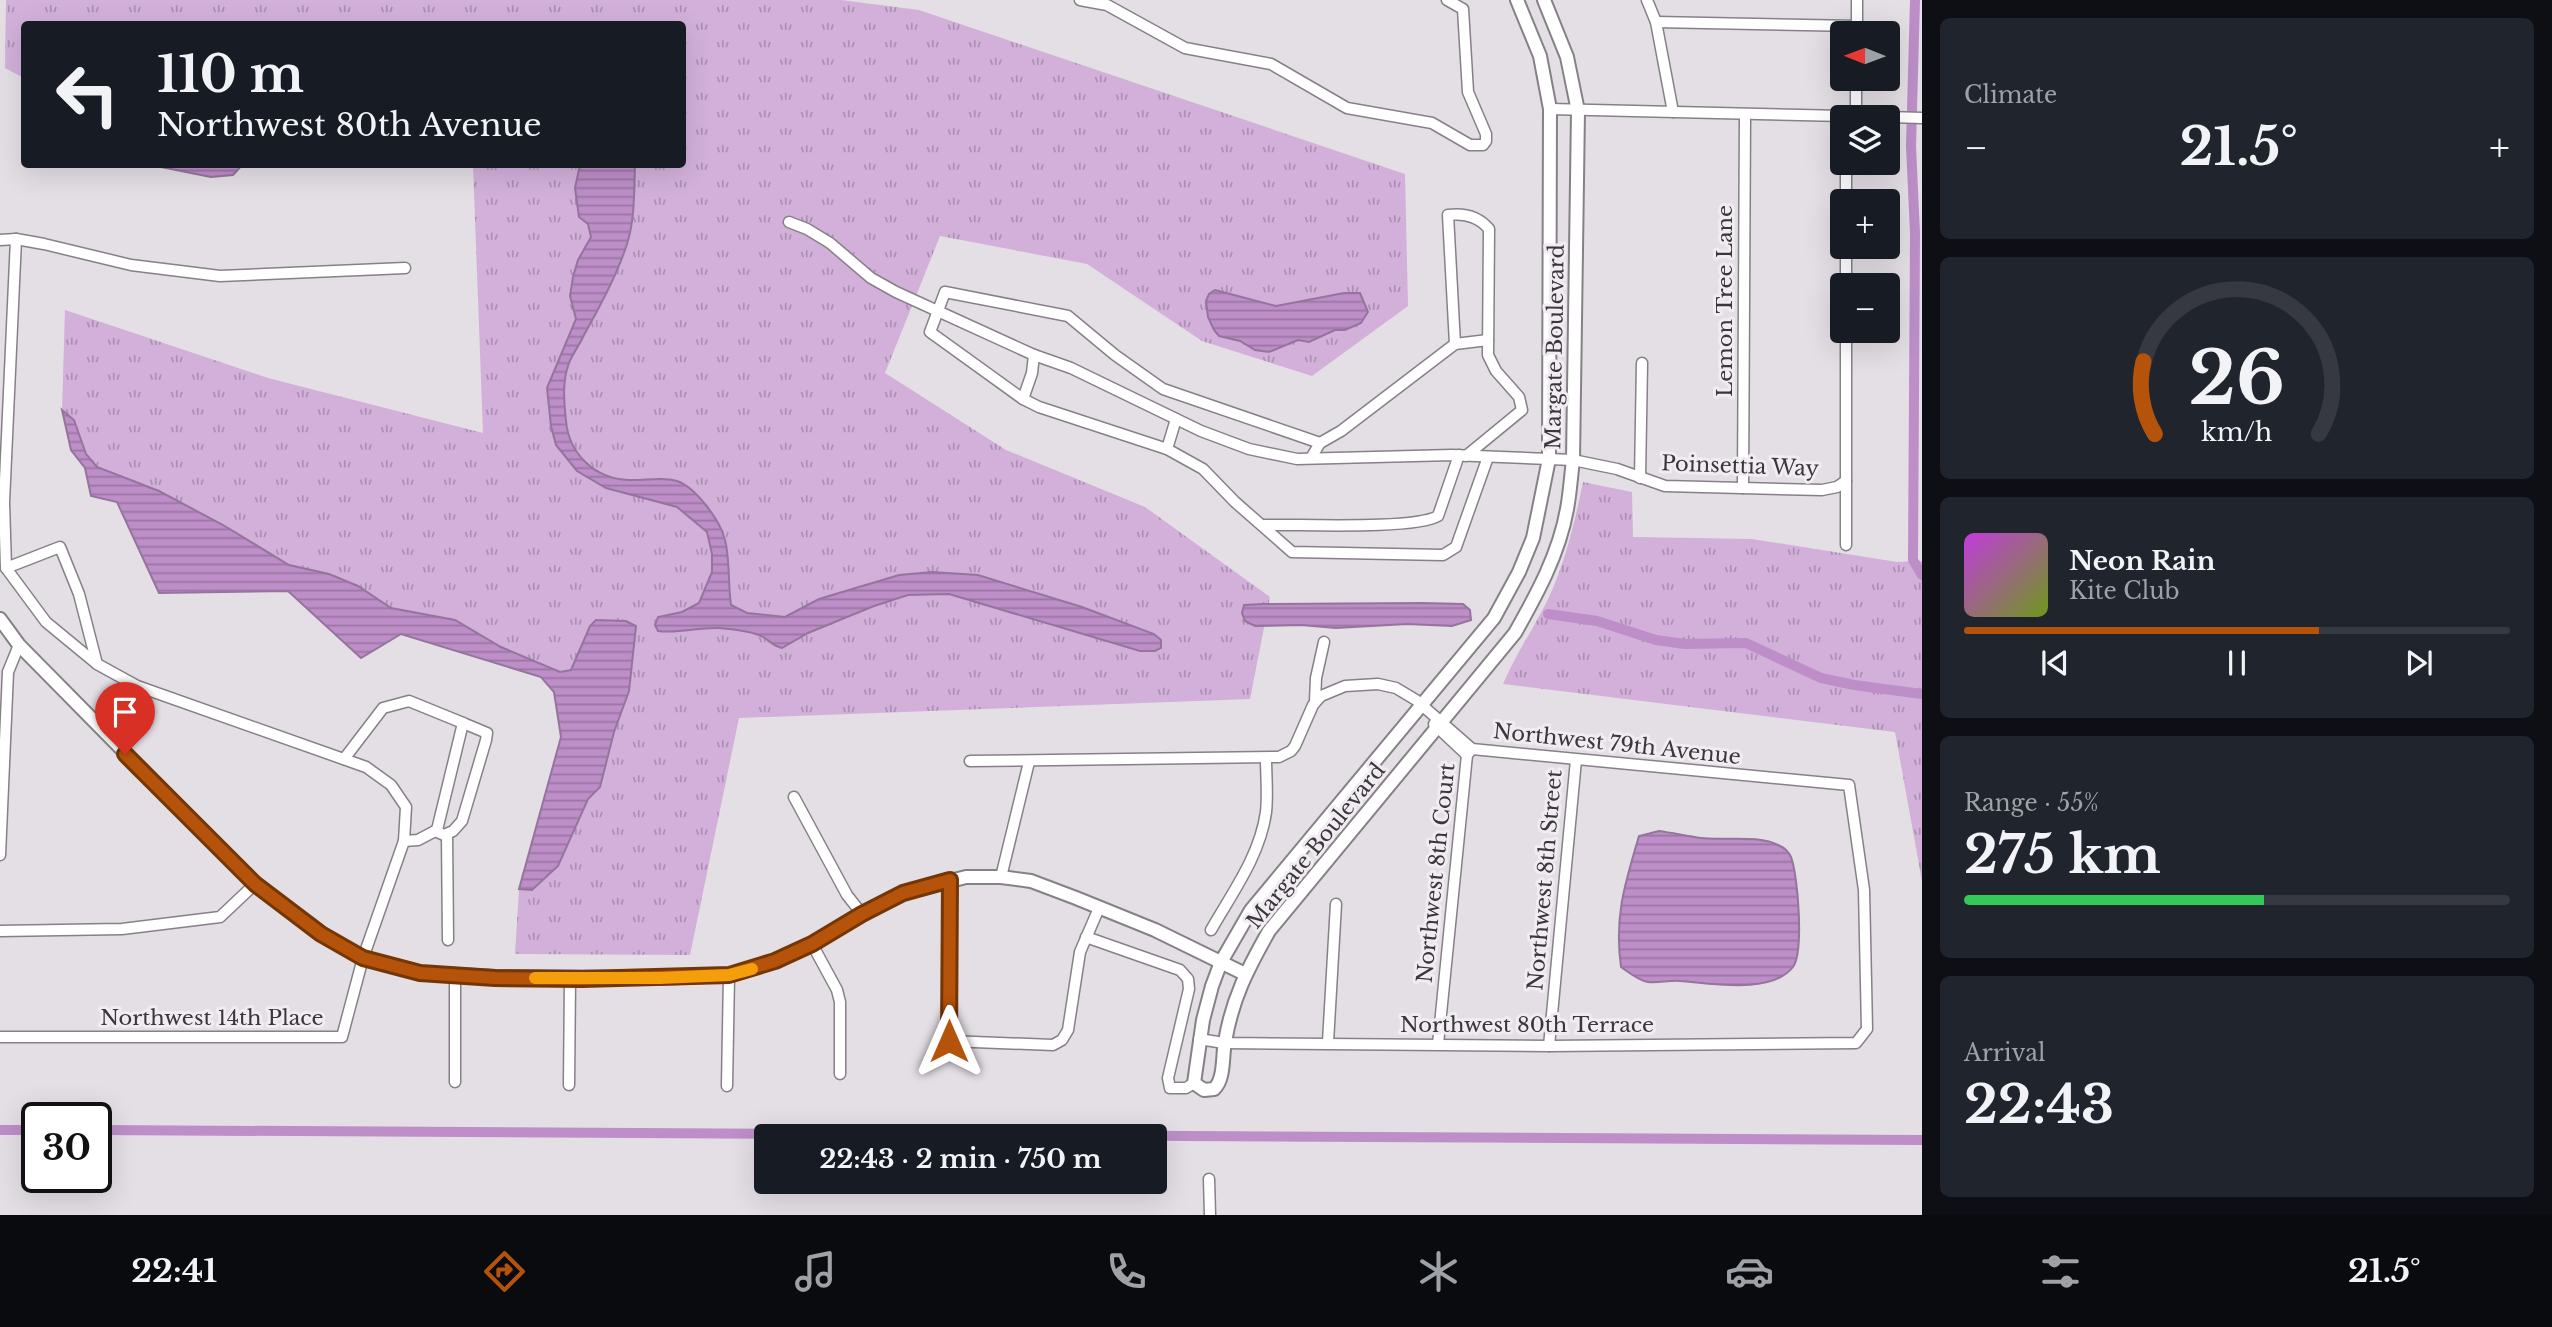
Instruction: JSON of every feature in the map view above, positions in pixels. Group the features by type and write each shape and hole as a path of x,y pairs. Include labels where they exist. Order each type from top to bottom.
{"street":[{"path":"1080,0 1107,5 1185,48 1271,64 1347,108 1432,123 1470,145 1483,145 1486,142 1486,134 1468,92 1463,9 1447,0"},
{"name":"Margate Boulevard","path":"1517,0 1540,56 1550,109 1549,459 1533,538 1519,572 1494,618 1251,910 1221,962 1208,1001 1199,1039 1194,1083 1204,1090 1218,1086 1231,1014 1245,974 1269,931 1515,633 1542,586 1556,549 1567,509 1573,460 1578,111 1567,57 1544,0"},
{"path":"1647,0 1656,22 1673,112"},
{"path":"1857,0 1857,21"},
{"path":"1656,22 1830,28"},
{"path":"1550,109 1830,116"},
{"name":"Lemon Tree Lane","path":"1743,488 1745,115"},
{"path":"1900,118 1922,118"},
{"path":"1262,525 1406,523 1432,519 1438,516 1463,455 1521,411 1519,397 1496,371 1488,355 1489,229 1481,220 1458,213 1448,215 1455,344"},
{"name":"Poinsettia Way","path":"789,222 830,243 870,278 1034,355 1071,368 1176,419 1249,449 1297,459 1463,455 1573,460 1617,469 1665,486 1822,490 1837,487 1846,481"},
{"path":"0,240 16,239 131,265 220,276 405,268"},
{"path":"16,239 4,502 6,568 60,547 79,594 97,664"},
{"path":"1320,443 1163,389 1115,355 1068,316 945,292 930,332 1023,399 1039,407 1167,449 1203,469 1234,502 1292,552 1443,555 1456,547 1488,457"},
{"path":"1311,458 1320,443 1341,431 1455,344 1488,340"},
{"path":"1846,343 1846,545"},
{"path":"1023,399 1032,373 1034,355"},
{"path":"1640,478 1642,363"},
{"path":"1167,449 1176,419"},
{"name":"Northwest 14th Place","path":"0,1037 342,1037 363,958 404,841 406,807 391,785 366,767 137,686 97,664 46,622 6,568"},
{"path":"0,619 19,645 255,884 321,934 363,958 420,973 455,975 570,979 729,975 775,961 812,944 903,893 966,877 1000,877 1031,881 1155,930 1245,974"},
{"path":"970,761 1279,757 1291,751 1299,739 1315,701 1316,678 1324,642"},
{"path":"0,855 8,672 19,645"},
{"path":"1315,701 1332,690 1345,686 1378,684 1396,688 1422,706"},
{"path":"344,759 383,708 409,701 487,733 462,821 447,834 435,831"},
{"name":"Northwest 79th Avenue","path":"1422,706 1470,752 1849,785 1864,890 1867,1029 1856,1043"},
{"path":"404,841 418,840 437,830 463,723"},
{"name":"Northwest 8th Court","path":"1438,1044 1470,752"},
{"name":"Margate Boulevard","path":"1212,930 1244,876 1262,830 1266,812 1266,758"},
{"name":"Northwest 8th Street","path":"1549,1046 1576,760"},
{"path":"1000,877 1029,762"},
{"path":"794,797 847,894 862,914"},
{"path":"447,834 448,940"},
{"path":"950,880 949,1041 1053,1045 1062,1040 1068,1030 1080,952 1099,908"},
{"path":"0,931 122,929 220,917 255,884"},
{"path":"1328,1042 1336,905"},
{"path":"1086,937 1180,970 1188,979 1189,989 1168,1079 1170,1088 1186,1088 1194,1083"},
{"path":"812,944 837,990 840,1002 840,1074"},
{"path":"455,975 456,1082"},
{"path":"727,1086 729,975"},
{"path":"569,1086 570,979"},
{"name":"Northwest 80th Terrace","path":"1199,1039 1224,1043 1549,1046 1856,1043"},
{"path":"1209,1179 1210,1215"}],"green space":[{"path":"6,0 841,0 919,10 1405,174 1408,306 1312,376 1202,341 1087,264 940,236 885,373 1006,450 1145,507 1270,597 1250,699 739,718 690,955 515,954 519,889 561,737 554,692 541,677 401,634 361,658 288,591 159,593 117,502 91,496 85,468 71,450 62,410 65,310 268,378 483,433 473,168 686,168 686,21 21,21 21,76 5,68"},
{"path":"1583,482 1632,492 1633,537 1752,539 1897,562 1922,561 1922,881 1895,732 1503,684 1555,583"}],"shaded area":[{"path":"166,168 239,168 233,175 211,177"},
{"path":"579,168 635,168 631,225 623,256 567,370 564,399 572,444 586,462 605,475 629,480 677,481 698,497 712,513 724,537 731,605 747,613 785,617 819,599 899,575 932,572 978,575 1082,607 1154,634 1161,640 1161,648 1155,651 1140,651 949,594 908,595 808,633 782,648 758,635 736,630 711,628 658,631 655,625 658,617 682,612 699,603 712,572 712,554 707,532 677,507 606,488 577,471 556,445 551,426 547,388 576,319 570,296 573,277 578,260 591,237 588,224 579,217 575,188"},
{"path":"1215,290 1276,306 1344,293 1360,293 1368,312 1361,323 1345,330 1335,330 1309,342 1298,340 1269,352 1255,350 1240,341 1219,336 1214,330 1208,317 1206,301 1209,294"},
{"path":"62,410 74,420 86,454 97,467 159,491 223,525 289,565 329,574 358,586 391,608 455,620 501,647 560,672 571,670 590,626 596,620 626,621 636,626 629,691 614,732 600,787 588,799 558,866 532,890 519,889 561,737 554,692 541,677 401,634 361,658 288,591 159,593 117,502 91,496 85,468 71,450"},
{"path":"1463,604 1470,610 1471,620 1452,626 1255,626 1245,621 1242,613 1244,605"},
{"path":"1659,831 1710,839 1762,840 1787,851 1794,866 1799,913 1798,946 1793,967 1783,976 1770,981 1723,985 1676,981 1648,982 1621,967 1620,916 1629,869 1639,836"}],"waterway":[{"path":"1915,0 1911,146 1915,233 1913,560 1922,575"},
{"path":"1548,614 1597,621 1656,640 1685,644 1746,643 1821,678 1922,694"},
{"path":"0,1130 21,1130"},
{"path":"112,1130 1922,1140"}],"slow traffic":[{"path":"535,978 660,978 729,975 752,969"}],"route":[{"path":"125,754 255,884 321,934 363,958 420,973 495,978 582,979 729,975 775,961 812,944 903,893 950,880 949,1041"}]}
